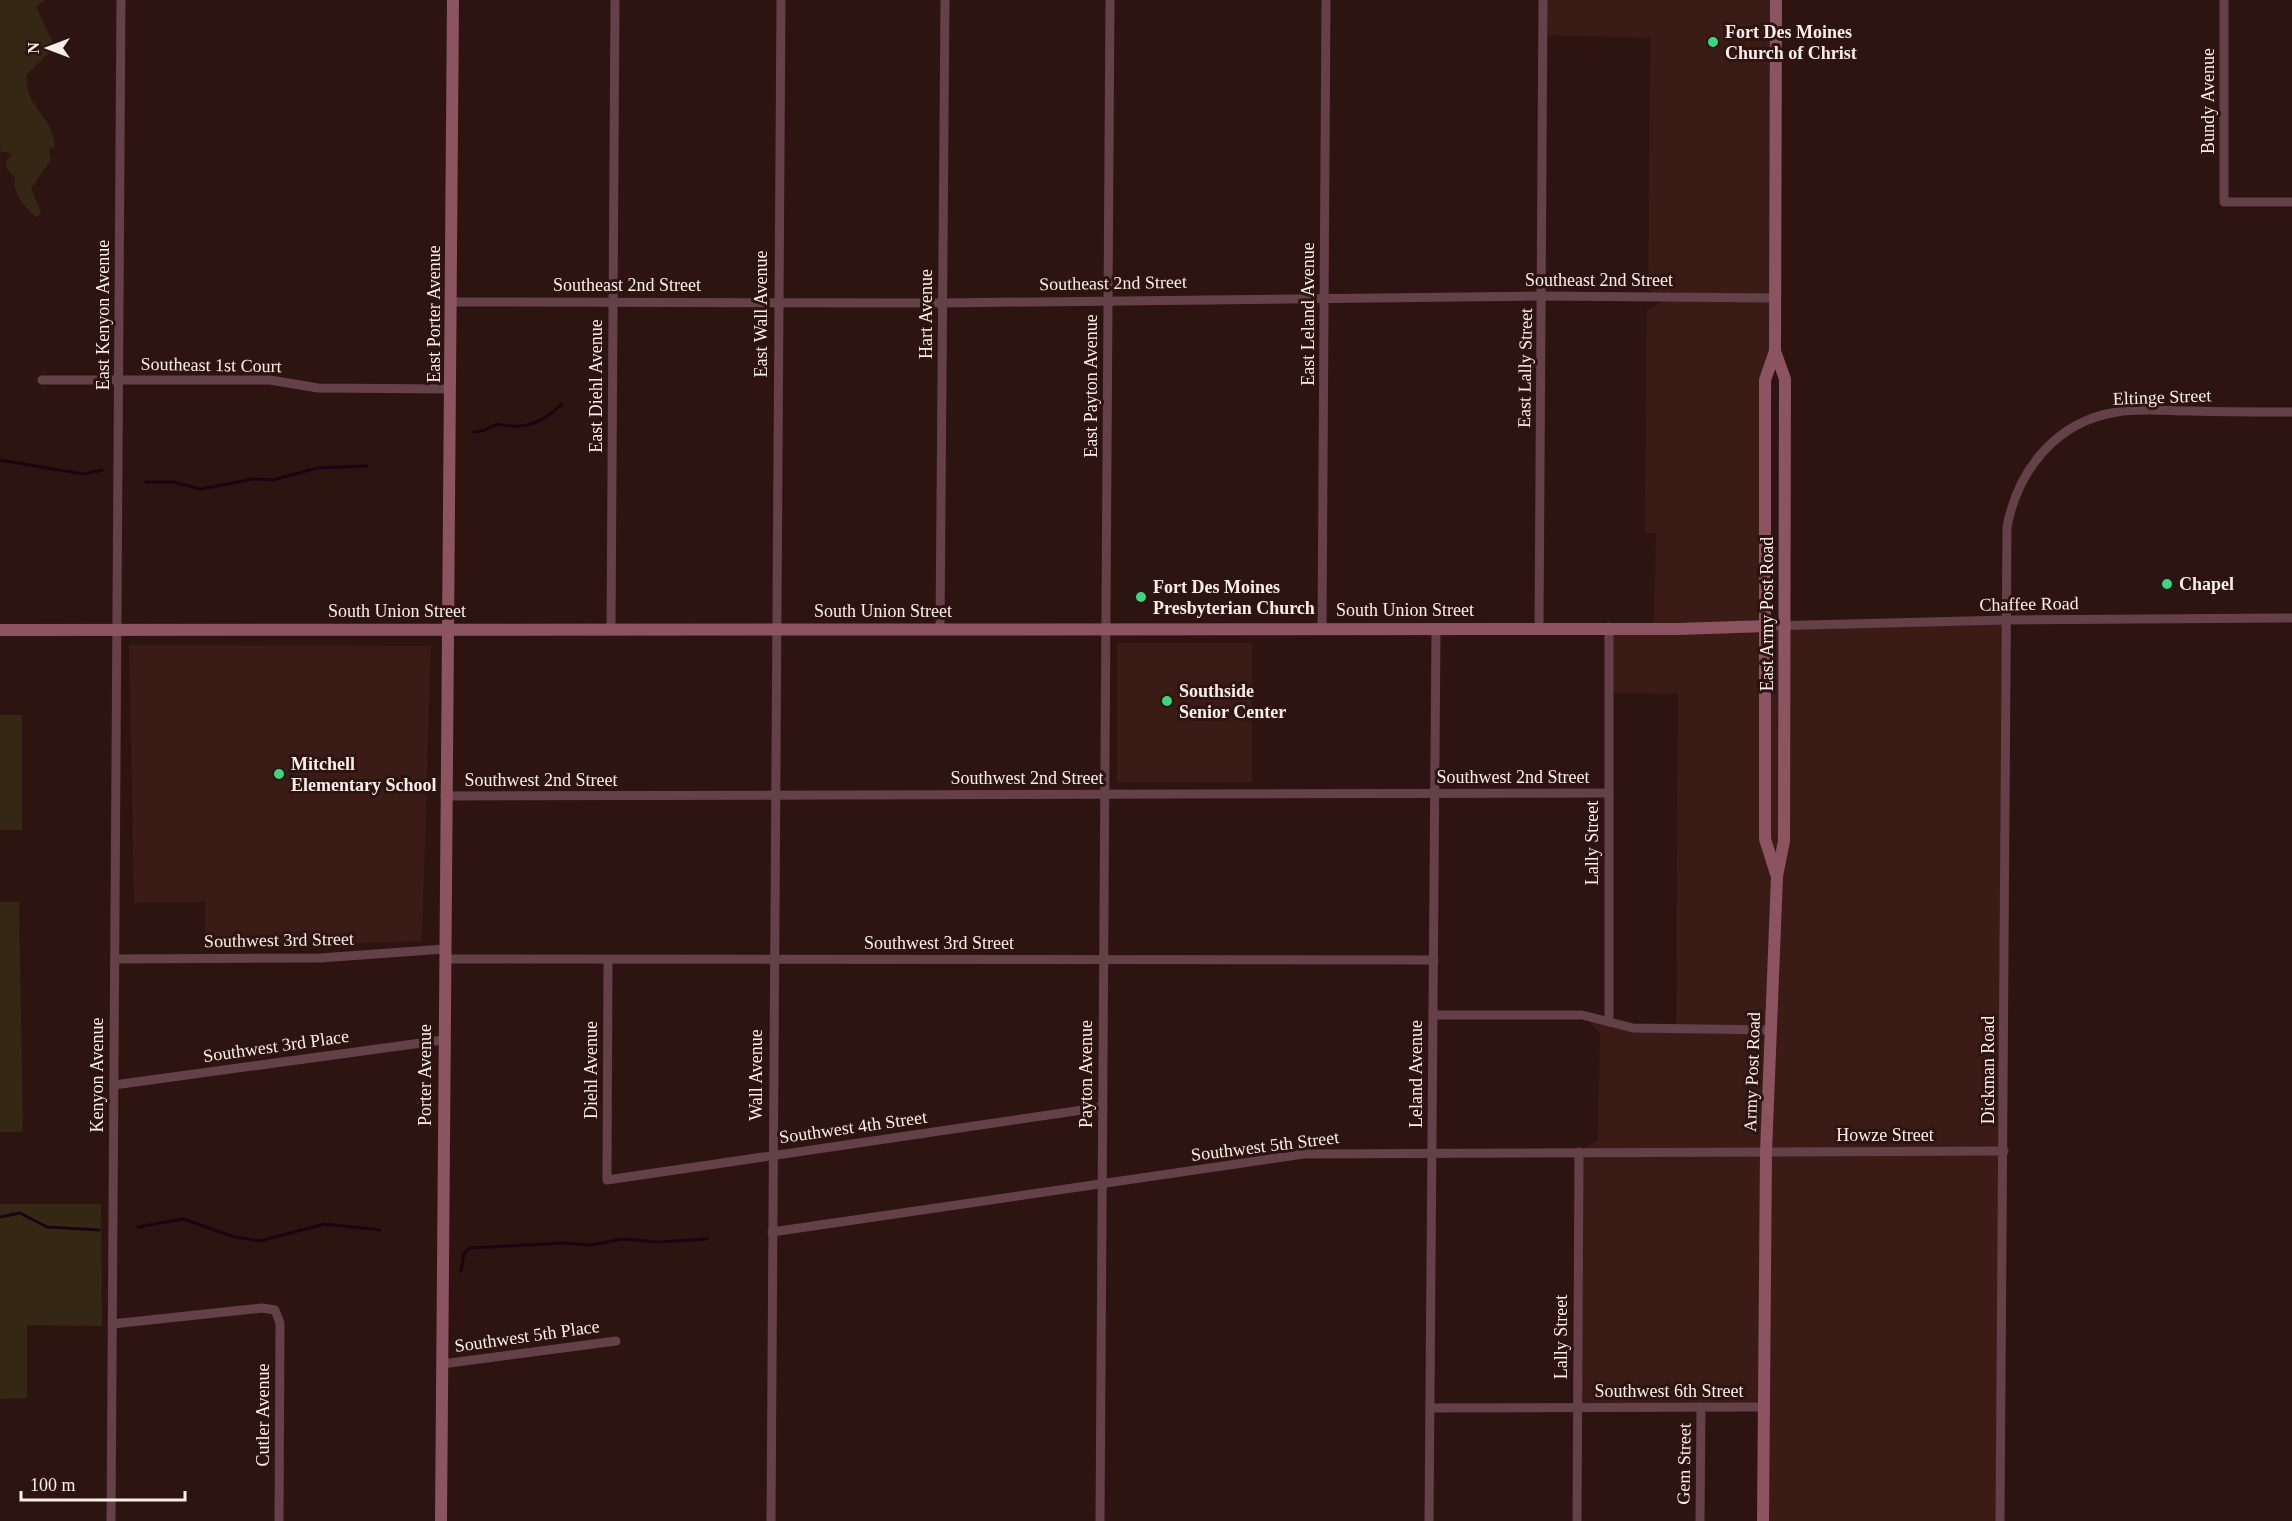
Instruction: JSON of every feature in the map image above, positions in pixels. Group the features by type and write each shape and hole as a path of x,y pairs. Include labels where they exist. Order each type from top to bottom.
{"street":[{"name":"East Kenyon Avenue","path":"117,629 121,0"},
{"name":"East Porter Avenue","path":"446,629 452,389 453,0"},
{"name":"East Diehl Avenue","path":"610,629 615,0"},
{"name":"East Wall Avenue","path":"775,628 781,0"},
{"name":"Hart Avenue","path":"940,629 945,0"},
{"name":"East Payton Avenue","path":"1106,628 1110,0"},
{"name":"East Leland Avenue","path":"1322,628 1326,0"},
{"name":"East Lally Street","path":"1539,627 1543,0"},
{"name":"East Army Post Road","path":"1766,626 1766,380 1775,351 1776,0"},
{"name":"Bundy Avenue","path":"2224,0 2224,202 2292,202"},
{"name":"Southeast 2nd Street","path":"452,302 942,303 1542,296 1774,298"},
{"name":"East Army Post Road","path":"1775,351 1785,378 1784,841 1777,877"},
{"name":"Southeast 1st Court","path":"42,380 270,380 318,388 452,389"},
{"name":"Eltinge Street","path":"2007,620 2007,527 2011,507 2024,475 2036,459 2064,433 2099,416 2117,412 2292,412"},
{"name":"Chaffee Road","path":"1766,626 2007,620 2292,618"},
{"name":"Dickman Road","path":"2000,1521 2007,620"},
{"name":"South Union Street","path":"0,630 1539,627 1679,629 1766,626"},
{"name":"Army Post Road","path":"1763,1521 1766,1152 1777,877 1765,839 1766,626"},
{"name":"Lally Street","path":"1609,627 1609,1022"},
{"name":"Wall Avenue","path":"771,1521 775,628"},
{"name":"Payton Avenue","path":"1100,1521 1106,628"},
{"name":"Leland Avenue","path":"1429,1521 1436,628"},
{"name":"Kenyon Avenue","path":"111,1521 117,629"},
{"name":"Porter Avenue","path":"441,1521 446,629"},
{"name":"Southwest 2nd Street","path":"445,796 1609,793"},
{"name":"Southwest 3rd Street","path":"115,959 320,958 444,954 608,959 1434,960"},
{"name":"Diehl Avenue","path":"608,959 608,1180"},
{"path":"1433,1015 1582,1015 1633,1028 1772,1030"},
{"name":"Southwest 3rd Place","path":"114,1085 443,1040"},
{"name":"Southwest 4th Street","path":"608,1180 1102,1107"},
{"name":"Howze Street","path":"1766,1152 2004,1151"},
{"name":"Lally Street","path":"1577,1521 1579,1152"},
{"name":"Southwest 5th Street","path":"772,1232 1304,1154 1766,1152"},
{"name":"Cutler Avenue","path":"112,1324 261,1308 275,1310 280,1323 279,1521"},
{"name":"Southwest 5th Place","path":"442,1364 616,1341"},
{"name":"Gem Street","path":"1700,1521 1701,1407"},
{"name":"Southwest 6th Street","path":"1430,1408 1765,1407"}],"shaded area":[{"path":"0,0 45,0 36,7 55,47 27,74 27,86 33,103 49,125 55,147 49,150 51,160 31,188 41,213 37,217 20,200 15,188 15,177 7,169 6,162 12,154 0,151"},
{"path":"1543,0 1776,0 1774,298 1766,626 2007,620 2000,1521 1763,1521 1765,1407 1578,1407 1579,1152 1598,1140 1600,1033 1582,1015 1633,1028 1676,1028 1678,694 1609,693 1609,627 1654,628 1656,533 1645,533 1647,310 1671,297 1648,290 1650,38 1543,35"},
{"path":"1117,643 1252,643 1252,782 1117,782"},
{"name":"Mitchell Elementary School","path":"129,645 431,646 422,941 205,949 205,902 134,903"},
{"path":"0,715 22,715 22,830 0,830"},
{"path":"0,902 19,902 23,1132 0,1132"},
{"path":"0,1204 101,1204 102,1326 27,1325 27,1398 0,1399"}],"waterway":[{"path":"473,432 482,431 497,424 507,426 532,424 540,421 562,404"},
{"path":"0,460 83,474 103,470"},
{"path":"146,482 173,482 201,489 253,479 273,480 317,468 367,466"},
{"path":"0,1217 20,1213 47,1227 99,1230"},
{"path":"138,1227 183,1219 235,1237 259,1241 325,1224 380,1230"},
{"path":"461,1271 464,1253 471,1248 563,1243 591,1245 623,1239 658,1242 707,1239"}],"place":[{"name":"Fort Des Moines Church of Christ","path":"1713,42"},
{"name":"Chapel","path":"2167,584"},
{"name":"Fort Des Moines Presbyterian Church","path":"1141,597"},
{"name":"Southside Senior Center","path":"1167,701"},
{"name":"Mitchell Elementary School","path":"279,774"}]}
